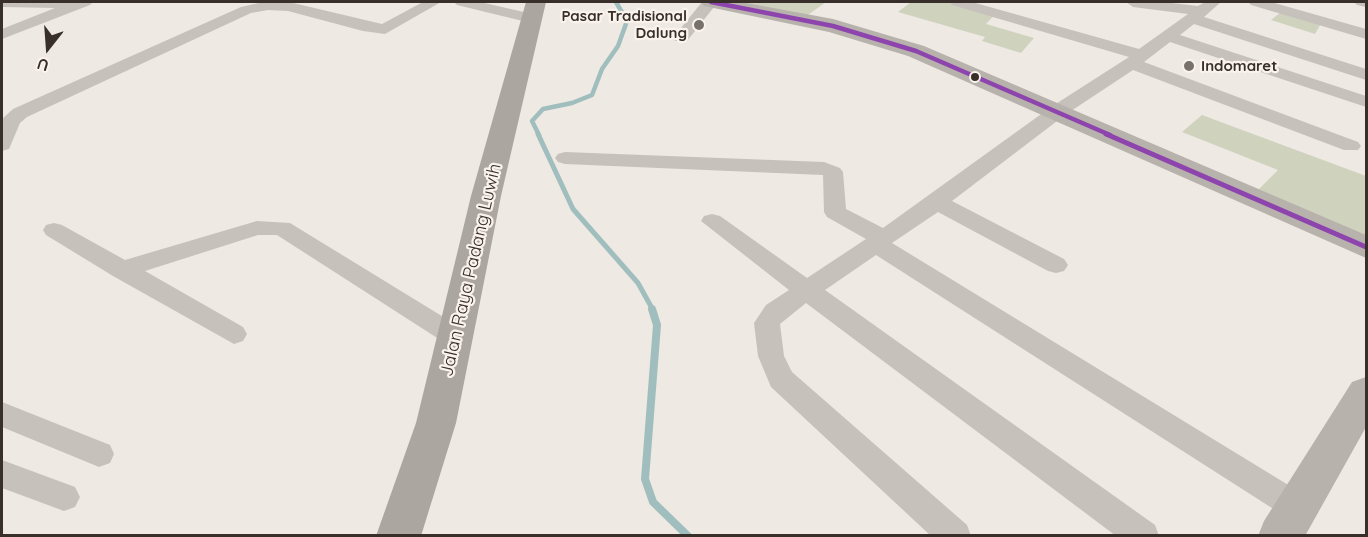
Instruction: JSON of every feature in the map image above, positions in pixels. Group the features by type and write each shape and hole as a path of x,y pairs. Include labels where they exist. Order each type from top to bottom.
{"main road":[{"name":"Jalan Raya Padang Luwih","path":"398,536 436,423 531,6"}],"street":[{"path":"2,2 81,3"},
{"path":"2,145 10,128 10,121 20,113 246,10 268,5 289,6 363,26 386,29 433,2"},
{"path":"462,2 531,6"},
{"path":"681,38 711,2 787,16 877,38 975,74 1366,247"},
{"path":"957,2 1007,15 1136,59 1351,146"},
{"path":"1007,15 1022,2"},
{"path":"1133,2 1202,10 1366,75"},
{"path":"1256,2 1366,34"},
{"path":"1362,2 1366,3"},
{"path":"2,34 81,3"},
{"path":"955,536 781,379 771,356 767,323 775,312 937,202 1058,111 1136,59 1202,10"},
{"path":"1168,36 1366,102"},
{"path":"565,158 824,168 834,172 835,212 1288,521 1366,393"},
{"path":"937,202 1056,266"},
{"path":"712,221 1143,536"},
{"path":"122,270 257,228 282,228 454,336"},
{"path":"54,230 234,334"},
{"path":"2,414 99,454"},
{"path":"2,474 64,497"}],"green space":[{"path":"742,2 826,2 805,17"},
{"path":"911,2 962,2 999,10 986,24 1034,38 1021,53 982,41 985,37 898,12"},
{"path":"1286,8 1324,18 1315,34 1271,20"},
{"path":"1202,115 1366,176 1366,240 1255,193 1278,170 1182,132"}],"waterway":[{"path":"539,135 532,121 543,109 572,103 592,95 602,69 618,46 627,21 616,2"},
{"path":"538,134 573,209 638,283 653,310"},
{"path":"652,309 657,325 645,479 653,502 688,536"}],"transit line":[{"path":"711,2 833,26 916,51 1366,247"}],"place":[{"name":"Pasar Tradisional Dalung","path":"699,25"},
{"name":"Indomaret","path":"1189,66"}]}
